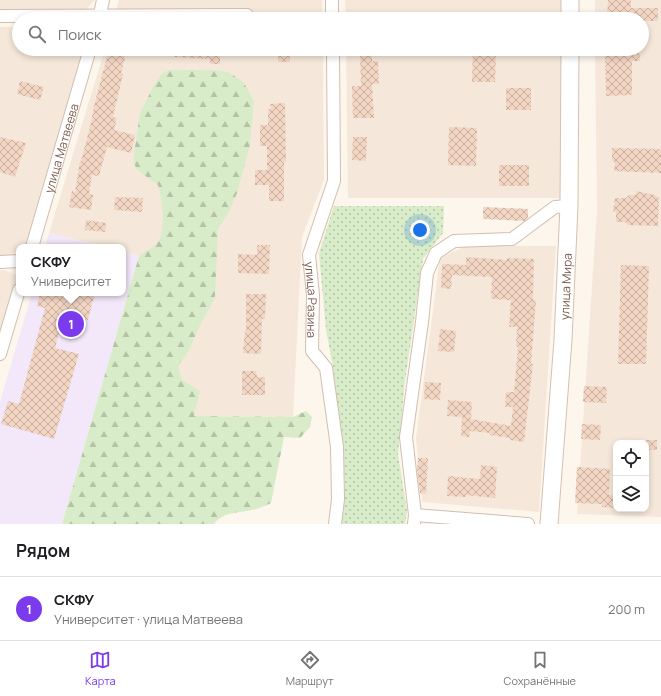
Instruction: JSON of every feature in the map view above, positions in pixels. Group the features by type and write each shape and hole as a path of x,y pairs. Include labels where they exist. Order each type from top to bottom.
{"main road":[{"path":"570,0 570,12"},
{"name":"улица Мира","path":"549,524 563,340 569,206 570,56"}],"street":[{"path":"100,12 103,0"},
{"path":"332,0 332,12"},
{"path":"0,16 12,16"},
{"name":"улица Матвеева","path":"33,244 88,56"},
{"name":"улица Разина","path":"333,56 334,181 309,255 313,295 312,351 326,368 337,447 338,499 335,524"},
{"path":"528,524 415,519 406,437 422,322 427,273 436,252 454,241 512,239 555,207 569,206"},
{"path":"0,262 16,261"},
{"path":"0,354 17,296"}],"shaded area":[{"path":"0,0 95,0 86,9 0,11"},
{"path":"119,0 322,0 323,12 116,12"},
{"path":"345,0 561,0 562,12 346,12"},
{"path":"595,0 661,0 661,517 577,514 597,210 595,56 649,56 649,12 595,12"},
{"path":"0,27 12,27 12,56 83,56 32,243 16,244 16,252 10,255 0,256"},
{"path":"103,56 323,56 324,180 302,237 293,417 194,416 139,256 126,253 126,244 93,244 49,233"},
{"path":"346,56 562,56 563,198 348,198"},
{"path":"49,233 93,244 46,244"},
{"path":"466,246 556,246 539,512 422,502 416,438 440,258"},
{"path":"126,253 139,256 62,524 0,524 0,402 31,296 126,296"},
{"path":"0,270 4,270 16,275 16,291 0,344"}],"green space":[{"path":"170,70 211,70 228,72 242,81 254,102 250,145 237,193 230,210 218,229 215,298 200,325 188,352 178,366 182,380 200,391 194,416 293,417 306,411 312,417 310,427 300,438 284,437 271,503 262,507 233,513 222,517 214,524 62,524 139,256 157,243 162,230 163,214 158,185 137,170 134,163 134,154 140,113 162,73"},
{"path":"334,206 444,206 443,233 423,259 405,381 398,454 407,511 405,524 341,524 345,483 333,367 326,330 319,253"}],"building":[{"path":"608,0 631,0 631,8 658,8 658,21 649,21 649,12 607,12"},
{"path":"107,56 125,56 121,74 123,74 113,117 117,118 114,130 135,135 131,153 107,147 99,176 92,175 89,194 93,195 91,210 69,207 72,191 75,192 80,161 91,123"},
{"path":"220,56 220,64 210,64 210,59 174,57"},
{"path":"278,56 290,56 290,62 278,62"},
{"path":"360,56 372,56 372,61 378,61 379,84 372,84 374,118 353,118 352,86 361,86"},
{"path":"473,56 496,56 495,82 472,82"},
{"path":"605,56 640,56 640,61 632,61 632,95 606,96"},
{"path":"20,81 44,87 40,100 17,94"},
{"path":"506,88 531,88 531,110 506,110"},
{"path":"285,103 286,162 284,162 284,201 269,201 269,185 255,185 255,170 267,170 267,146 260,146 260,125 268,125 268,109 271,109 270,104"},
{"path":"449,127 477,128 476,166 448,165"},
{"path":"0,137 26,143 15,177 0,172"},
{"path":"353,137 367,137 366,161 352,160"},
{"path":"612,148 661,149 661,173 614,171 615,163 612,160"},
{"path":"499,165 529,165 529,186 499,186"},
{"path":"636,191 655,195 659,198 658,226 628,225 625,222 616,222 616,212 613,212 615,198 626,198 629,195 636,195"},
{"path":"115,197 143,198 142,212 114,210"},
{"path":"483,207 528,209 528,218 524,221 483,219"},
{"path":"86,220 106,223 105,232 85,230"},
{"path":"257,245 270,245 269,274 238,273 238,254 257,255"},
{"path":"466,257 507,260 507,258 534,259 533,300 536,300 531,364 533,364 524,442 490,435 491,433 470,431 469,437 461,436 462,417 447,416 448,400 472,402 471,419 511,426 513,407 505,407 506,392 514,392 518,347 516,347 517,327 509,327 511,300 491,299 492,277 452,275 451,289 441,288 442,264 466,265"},
{"path":"621,265 649,266 646,364 618,364"},
{"path":"246,294 266,294 265,319 262,319 261,354 243,353 246,331"},
{"path":"39,296 94,296 88,320 64,314 55,348 79,354 54,439 1,424 8,401 19,404 45,308 37,306"},
{"path":"440,329 456,331 454,352 438,351"},
{"path":"242,371 256,371 257,377 265,377 265,395 242,395"},
{"path":"425,382 441,383 440,400 424,399"},
{"path":"584,386 607,387 606,403 583,402"},
{"path":"582,424 601,425 600,440 581,439"},
{"path":"649,440 657,440 657,450 649,450"},
{"path":"418,458 428,458 426,494 420,493 417,469"},
{"path":"481,465 497,467 495,498 466,495 466,497 447,496 448,476 480,479"},
{"path":"577,467 610,469 609,495 613,496 613,508 602,507 602,504 575,503"}],"place":[{"name":"СКФУ","path":"71,324"}]}
